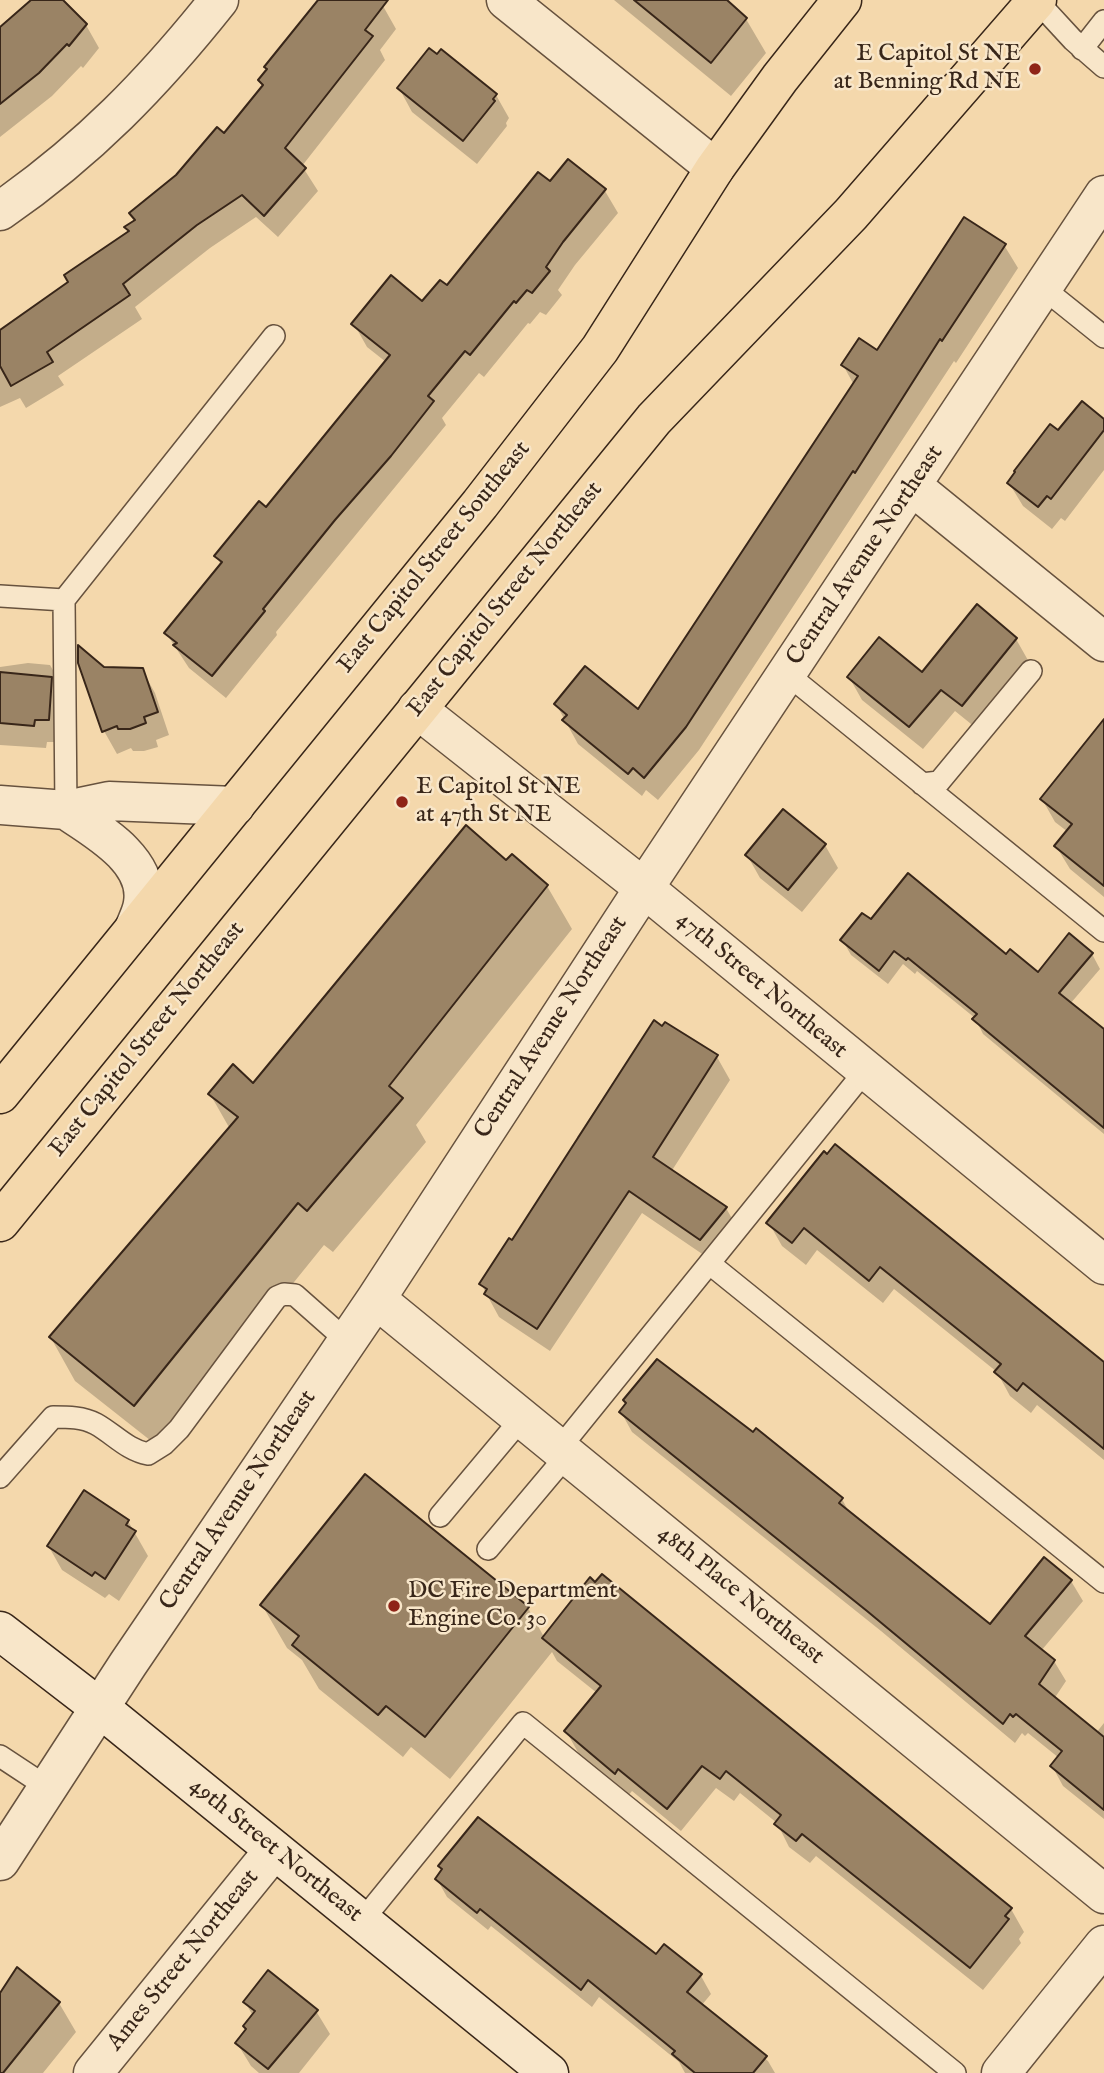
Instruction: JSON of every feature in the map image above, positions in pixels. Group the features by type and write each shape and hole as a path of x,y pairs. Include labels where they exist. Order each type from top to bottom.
{"main road":[{"name":"East Capitol Street Northeast","path":"0,1222 654,419 851,214 1037,0"},
{"name":"East Capitol Street Southeast","path":"0,1094 481,504 600,349 715,168 833,3"}],"street":[{"path":"0,211 62,165 118,116 219,0"},
{"path":"506,0 715,168"},
{"name":"Central Avenue Northeast","path":"0,1861 376,1299 644,888 1104,195"},
{"path":"912,486 1104,642"},
{"name":"47th Street Northeast","path":"417,709 644,888 1104,1265"},
{"path":"0,805 66,810 109,801 235,806"},
{"path":"66,810 100,833 126,857 141,876 143,902 134,929"},
{"name":"48th Place Northeast","path":"376,1299 1104,1894"},
{"name":"49th Street Northeast","path":"0,1631 549,2073"},
{"name":"Ames Street Northeast","path":"107,2068 274,1850"},
{"path":"1001,2073 1104,1945"}],"lane":[{"path":"1037,0 1082,49 1104,67"},
{"path":"1082,49 1104,21"},
{"path":"1043,288 1104,337"},
{"path":"66,810 64,600 275,337"},
{"path":"0,596 64,600"},
{"path":"922,784 939,782 1031,671"},
{"path":"787,674 1104,931"},
{"path":"488,1549 710,1264 865,1071"},
{"path":"710,1264 1104,1582"},
{"path":"0,1477 53,1417 74,1417 94,1423 136,1452 148,1454 164,1444 179,1429 277,1297 284,1294 295,1295 347,1341"},
{"path":"440,1516 522,1418"},
{"path":"362,1921 523,1723 955,2073"},
{"path":"0,1756 47,1787"}],"building":[{"path":"31,0 63,0 87,24 69,46 67,44 39,73 0,104 0,27"},
{"path":"318,0 388,0 365,30 373,36 285,148 306,168 264,216 242,195 197,225 123,284 130,295 47,352 53,362 11,386 0,366 0,330 68,282 64,275 129,231 124,227 135,220 129,213 176,175 217,127 224,133 263,85 258,80 267,69 264,67"},
{"path":"634,0 727,0 747,18 711,63"},
{"path":"429,48 437,54 441,49 497,94 493,99 495,101 463,141 397,88"},
{"path":"568,159 606,189 563,242 546,267 550,271 532,293 527,290 516,303 514,301 470,355 465,351 428,396 434,401 263,609 265,611 212,676 173,645 177,643 164,633 222,562 214,556 259,501 266,507 390,355 351,324 391,275 422,301 440,280 447,285 538,172 550,181"},
{"path":"964,217 1006,244 942,341 940,339 855,473 853,471 686,727 644,778 633,768 628,774 562,720 567,715 554,704 585,666 638,709 858,376 841,365 859,338 877,350"},
{"path":"1082,401 1104,419 1104,430 1051,499 1047,496 1038,507 1007,483 1050,424 1058,430"},
{"path":"977,604 1017,638 962,706 941,690 909,727 847,677 879,637 922,672"},
{"path":"78,645 104,667 143,668 158,712 144,717 146,723 130,729 118,729 117,726 102,732 78,663"},
{"path":"0,672 52,677 49,720 35,720 34,726 0,723"},
{"path":"1104,719 1104,886 1054,846 1072,824 1040,799"},
{"path":"783,809 826,844 788,890 745,855"},
{"path":"466,825 506,860 512,854 548,885 389,1086 403,1098 307,1211 298,1203 134,1406 49,1337 238,1117 208,1094 233,1064 253,1083"},
{"path":"908,873 1006,954 1010,949 1038,972 1069,933 1093,953 1059,993 1104,1029 1104,1128 972,1019 977,1014 908,958 906,960 894,951 879,971 840,940 862,913 871,919"},
{"path":"654,1020 662,1026 665,1022 718,1055 653,1157 727,1207 700,1240 629,1191 537,1329 484,1294 487,1289 479,1284 509,1238 512,1240"},
{"path":"835,1144 1104,1362 1104,1449 1023,1383 1017,1391 994,1372 1001,1364 880,1267 869,1281 804,1228 792,1243 766,1223 824,1151 827,1154"},
{"path":"657,1359 753,1432 756,1428 843,1498 839,1503 990,1624 1044,1557 1072,1580 1025,1636 1055,1660 1039,1684 1104,1737 1104,1810 1050,1766 1062,1751 1016,1714 1013,1717 1010,1714 1003,1724 619,1412 626,1403 623,1400"},
{"name":"DC Fire Department Engine Co. 30","path":"365,1474 529,1607 425,1737 386,1706 378,1715 292,1645 299,1636 260,1605"},
{"path":"84,1490 129,1520 126,1525 136,1531 105,1579 95,1572 92,1576 47,1546"},
{"path":"602,1574 1012,1908 1005,1916 1009,1919 970,1968 802,1834 796,1841 774,1824 781,1815 726,1771 720,1779 702,1766 667,1809 618,1769 615,1774 564,1731 601,1686 542,1638 590,1577 595,1582"},
{"path":"478,1817 656,1954 664,1944 702,1974 687,1992 767,2056 753,2073 695,2073 672,2054 675,2051 588,1980 581,1990 480,1909 477,1913 435,1879 442,1869 438,1866"},
{"path":"17,1967 60,2002 3,2073 0,2073 0,1993"},
{"path":"268,1970 318,2010 268,2069 235,2043 246,2029 243,2026 255,2011 243,2002"}],"place":[{"name":"E Capitol St NE at Benning Rd NE","path":"1035,69"},
{"name":"E Capitol St NE at 47th St NE","path":"402,802"},
{"name":"DC Fire Department Engine Co. 30","path":"394,1606"}]}
